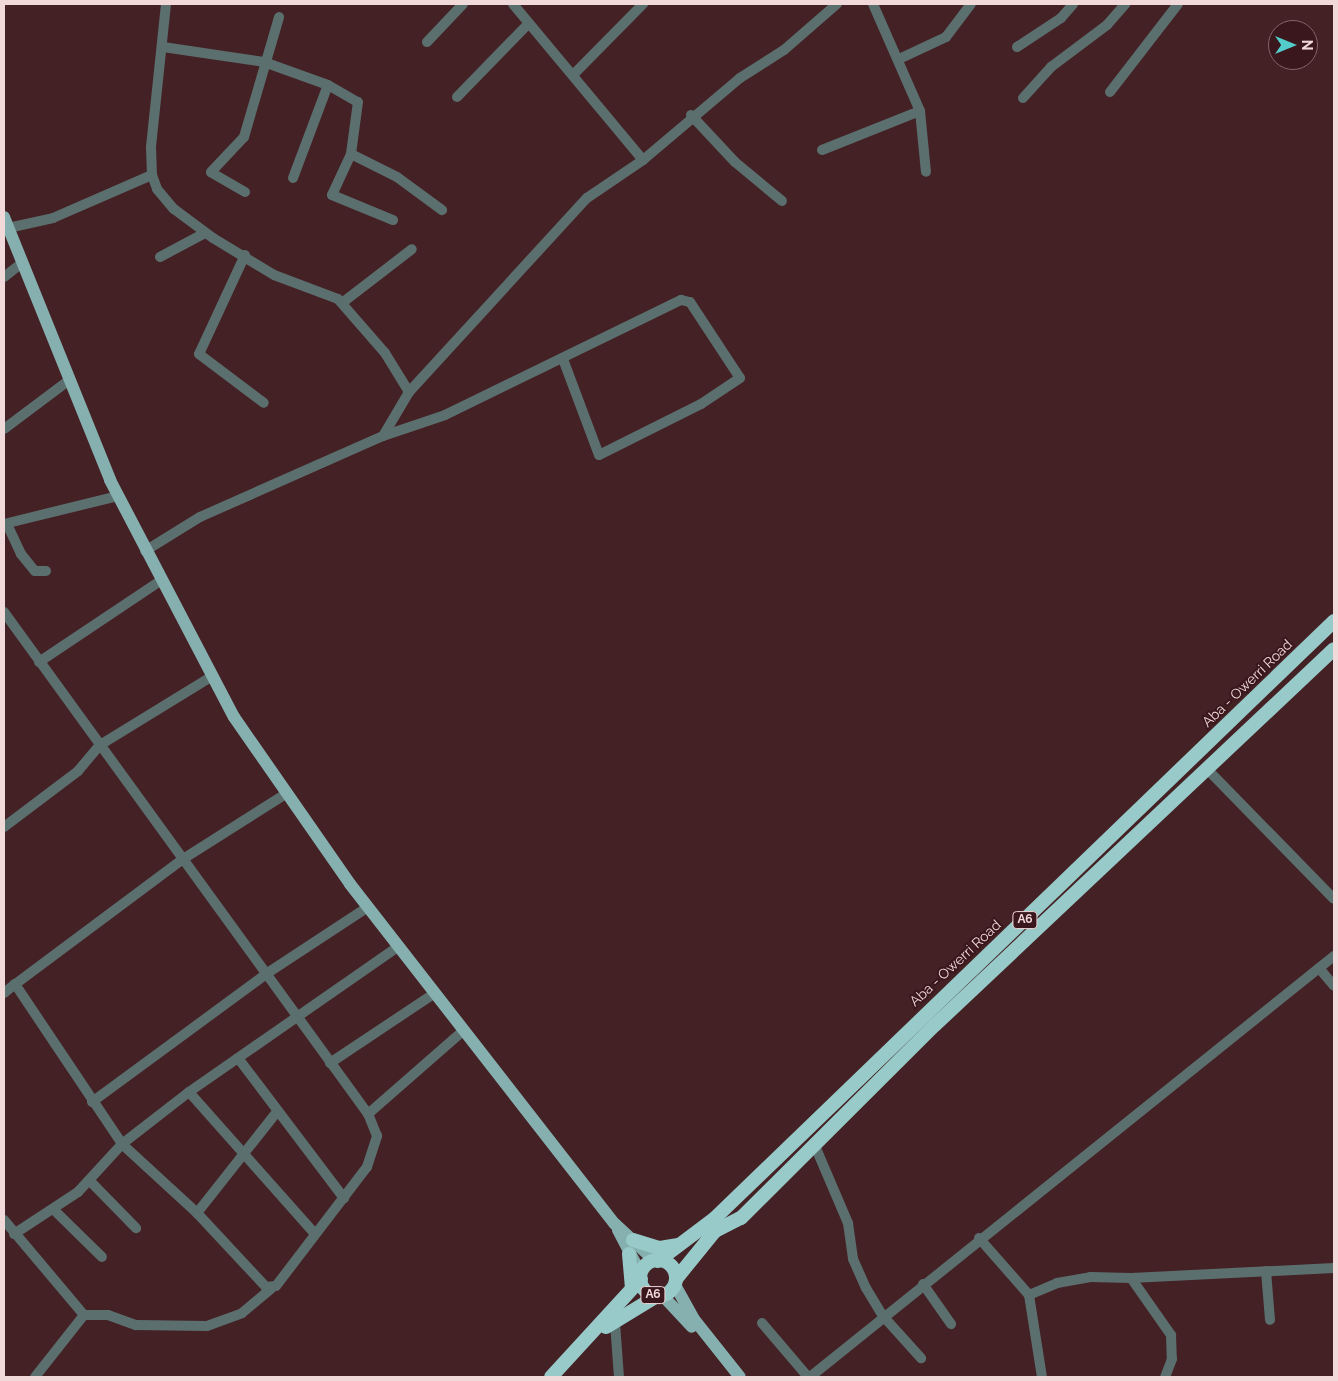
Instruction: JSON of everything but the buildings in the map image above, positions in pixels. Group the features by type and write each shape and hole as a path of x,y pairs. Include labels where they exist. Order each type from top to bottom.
{"highway":[{"name":"Aba - Owerri Road","path":"552,1377 595,1335 656,1261 690,1240 1334,621"},
{"name":"Aba - Owerri Road","path":"595,1335 660,1296 676,1282 715,1230 741,1218 1058,909 1208,770 1334,649"},
{"path":"1049,897 1058,909"},
{"path":"634,1240 660,1248 690,1240"},
{"path":"629,1254 638,1281"},
{"name":"A6","path":"656,1261 673,1268 676,1282"},
{"name":"A6","path":"638,1281 646,1291 660,1296"}],"main road":[{"path":"6,222 68,381 118,496 160,581 212,677 284,795 368,907 615,1224 656,1261"},
{"path":"615,1224 629,1254"},
{"path":"676,1282 693,1318 740,1377"},
{"path":"660,1296 703,1340 722,1353"}],"street":[{"path":"166,4 163,47 156,89 152,175 174,209 205,233 245,255 274,275 342,303 385,353 409,392"},
{"path":"427,42 463,4"},
{"path":"513,4 643,160"},
{"path":"572,75 643,4"},
{"path":"383,436 409,392 556,228 587,198 643,160 691,115 784,50 837,4"},
{"path":"873,4 899,59 920,111 926,172"},
{"path":"899,59 946,37 971,4"},
{"path":"1017,47 1061,18 1073,4"},
{"path":"1023,98 1051,67 1107,26 1125,4"},
{"path":"1110,92 1178,4"},
{"path":"245,192 212,172 244,137 264,62 279,18"},
{"path":"457,97 529,23"},
{"path":"163,47 264,62 328,85 358,102 351,154 332,195 393,220"},
{"path":"293,178 328,85"},
{"path":"822,150 920,111"},
{"path":"691,115 735,162 782,201"},
{"path":"351,154 397,178 442,210"},
{"path":"6,222 53,218 152,175"},
{"path":"160,257 205,233"},
{"path":"342,303 412,249"},
{"path":"245,255 199,354 264,403"},
{"path":"4,277 22,263"},
{"path":"145,551 200,517 383,436 445,415 685,300 740,378 701,404 599,455 564,359"},
{"path":"4,429 68,381"},
{"path":"46,571 35,572 21,554 5,524 118,496"},
{"path":"39,662 160,581"},
{"path":"4,612 377,1129 374,1152 344,1198 271,1289 242,1313 207,1326 136,1325 108,1315 84,1315 4,1220"},
{"path":"4,827 78,771 100,745 212,677"},
{"path":"1208,770 1334,900"},
{"path":"4,993 183,859 284,795"},
{"path":"92,1102 266,974 368,907"},
{"path":"14,1234 54,1210 90,1181 122,1144 189,1092 399,946"},
{"path":"762,1323 808,1377 979,1238 1132,1122 1334,956"},
{"path":"1319,968 1334,986"},
{"path":"15,984 92,1102 122,1144 197,1213 271,1289"},
{"path":"330,1063 435,993"},
{"path":"368,1114 464,1030"},
{"path":"238,1058 276,1113 344,1198"},
{"path":"189,1092 240,1154 315,1234"},
{"path":"197,1213 240,1154 276,1113"},
{"path":"815,1146 848,1223 853,1259 883,1316 921,1358"},
{"path":"90,1181 136,1228"},
{"path":"54,1210 102,1257"},
{"path":"979,1238 1029,1295 1042,1377"},
{"path":"1029,1295 1082,1278 1131,1278 1334,1268 1334,1272"},
{"path":"1266,1271 1270,1320"},
{"path":"1131,1278 1171,1335 1172,1358 1165,1377"},
{"path":"923,1284 951,1324"},
{"path":"35,1377 84,1315"},
{"path":"615,1323 619,1377"}]}
